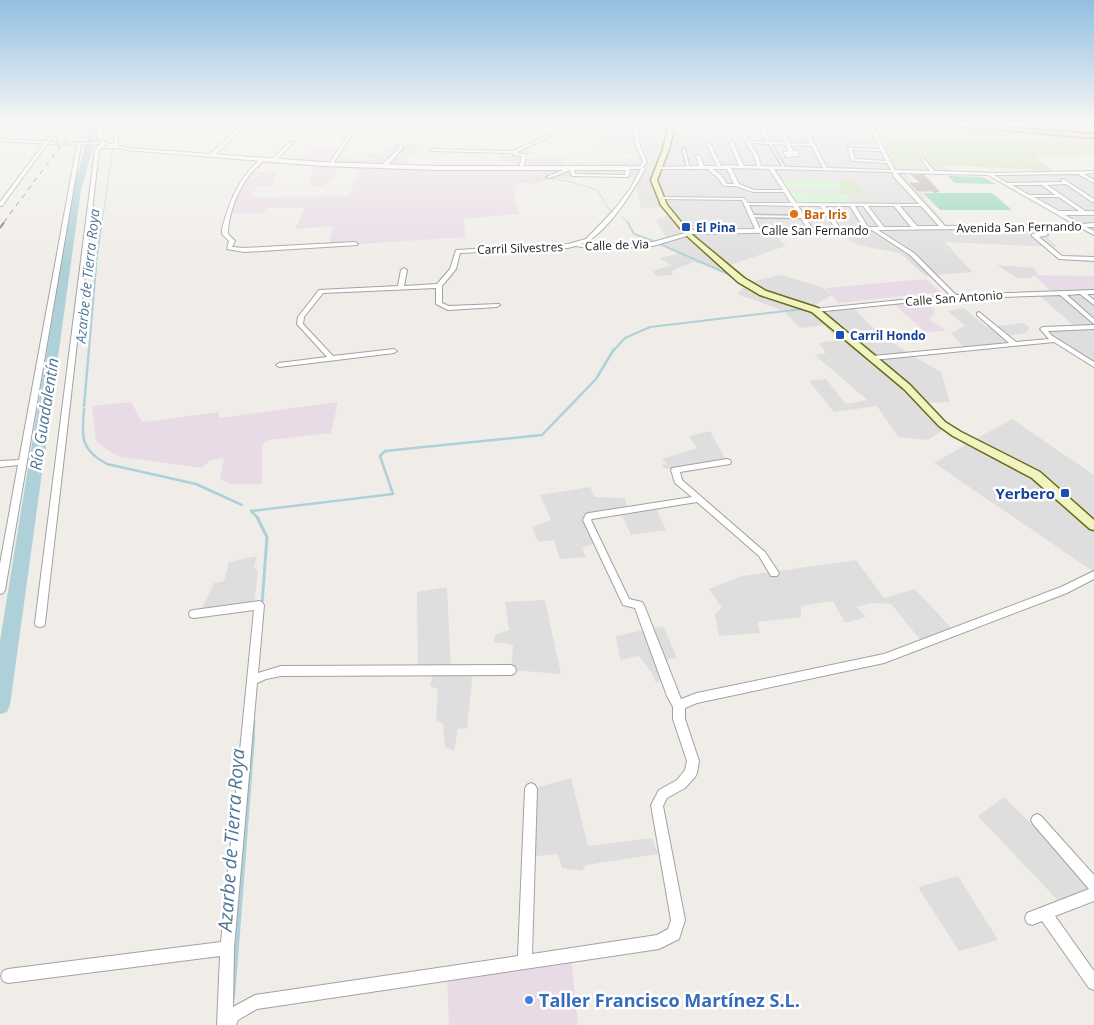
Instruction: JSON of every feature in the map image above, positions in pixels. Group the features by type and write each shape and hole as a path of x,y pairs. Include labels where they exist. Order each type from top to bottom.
{"main road":[{"path":"657,172 654,180 661,198 687,233 747,285 763,293 815,310 907,387 942,424 957,434 1036,475 1094,526"}],"street":[{"path":"0,205 25,172"},
{"path":"0,590 76,172"},
{"path":"40,623 94,172"},
{"path":"248,172 232,200 225,229 225,234 232,241 229,248 244,250 355,244"},
{"path":"548,177 562,172"},
{"name":"Carril Silvestres","path":"439,286 453,269 458,251 574,245 588,240 615,212 642,172"},
{"path":"712,172 719,176 726,185 738,185 753,191 785,191"},
{"path":"731,172 738,185"},
{"path":"773,172 811,230"},
{"path":"893,172 987,174 1094,172"},
{"path":"893,172 944,228"},
{"path":"1053,172 1094,201"},
{"path":"1078,172 1094,182"},
{"path":"987,174 1094,233"},
{"path":"1005,184 1068,183"},
{"path":"1042,184 1084,213"},
{"path":"1086,195 1094,195"},
{"path":"1028,196 1060,196"},
{"path":"661,198 793,204 922,205"},
{"path":"746,202 758,230"},
{"path":"822,204 839,230"},
{"path":"852,205 867,230"},
{"path":"865,205 883,230"},
{"path":"896,205 916,229"},
{"path":"1058,213 1094,213"},
{"path":"752,216 802,217"},
{"name":"Avenida San Fernando","path":"944,228 1094,225"},
{"path":"1035,226 1046,236 1034,235 1061,258 1094,259"},
{"name":"Calle San Fernando","path":"687,233 758,230 944,228"},
{"path":"874,230 912,254 955,297"},
{"name":"Calle de Via","path":"574,245 600,247 653,244 687,233"},
{"path":"401,287 404,270"},
{"path":"332,359 300,324 301,317 321,291 439,286 439,304 448,308 498,305"},
{"path":"1081,292 1094,303"},
{"name":"Calle San Antonio","path":"815,310 955,297 1094,292"},
{"path":"1061,293 1094,322"},
{"path":"979,314 1016,345"},
{"path":"1093,364 1056,340 1043,329 1094,327"},
{"path":"873,358 1056,340"},
{"path":"279,366 394,351"},
{"path":"0,464 22,462"},
{"path":"727,462 674,470 678,481 762,554 774,573"},
{"path":"226,1025 233,1015 255,1002 659,942 674,934 678,920 656,805 663,794 681,784 690,773 693,761 679,719 679,706 673,696 639,605 626,602 587,520 589,516 699,499"},
{"path":"679,706 697,698 884,658 1064,590 1094,575"},
{"path":"194,614 259,605 226,948 226,1025"},
{"path":"253,680 264,675 282,671 511,670"},
{"path":"526,962 532,789"},
{"path":"1036,820 1094,885"},
{"path":"1094,894 1038,915 1094,983"},
{"path":"8,976 226,948"}],"shaded area":[{"path":"248,172 277,173 272,186 257,187 252,197 349,196 358,172 532,172 545,178 515,180 518,189 513,191 519,214 464,219 465,237 329,246 333,226 295,229 305,208 267,208 263,213 231,214 232,200"},
{"path":"312,172 336,172 331,181 327,182 324,186 311,187 313,183 308,181"},
{"path":"532,172 951,172 953,175 906,174 947,226 1033,223 1057,247 945,242 972,272 925,276 900,253 858,245 838,233 773,233 786,246 718,269 694,262 673,270 672,275 656,276 653,272 671,265 659,258 678,254 656,243 666,237 655,219 668,216 661,207 641,209 635,178 574,176 566,179 549,178 536,184 515,182 514,180 544,177"},
{"path":"1094,172 1094,233 987,174"},
{"path":"997,265 1033,268 1038,274 1029,278 1017,278"},
{"path":"781,275 822,287 832,295 812,307 815,310 852,306 875,330 911,355 941,372 950,402 922,403 947,427 928,440 898,437 877,406 834,412 809,381 826,379 846,404 867,400 815,355 826,353 819,343 838,340 824,325 800,328 784,311 737,294 749,282"},
{"path":"1034,275 1094,276 1094,292 1053,293"},
{"path":"925,279 941,292 838,303 826,288"},
{"path":"1084,292 1094,300 1094,363 1056,340 1043,329 1075,327 1038,294"},
{"path":"924,301 935,310 929,319 946,331 925,332 894,304"},
{"path":"964,308 987,327 1024,323 1030,328 1025,333 1001,337 1007,342 964,348 951,333 965,326 948,311"},
{"path":"131,402 144,422 219,412 219,418 338,402 331,433 269,440 262,445 262,484 229,484 220,479 224,458 209,461 202,468 121,457 110,452 96,441 92,406"},
{"path":"1012,419 1094,475 1094,572 934,463"},
{"path":"710,431 727,462 675,470 663,468 662,464 667,465 662,459 697,448 689,436"},
{"path":"590,487 595,497 625,498 629,511 655,506 666,530 631,535 621,513 589,516 595,537 593,544 582,548 586,557 560,559 554,540 538,542 532,527 551,520 540,495"},
{"path":"257,556 254,567 258,571 254,604 201,611 214,583 224,581 229,562"},
{"path":"856,560 884,598 915,589 954,631 923,643 891,604 872,603 857,607 866,617 845,623 833,601 801,606 801,617 758,622 760,633 719,636 715,614 722,608 709,589 742,576"},
{"path":"447,587 451,670 473,670 467,728 458,729 454,751 445,747 443,724 436,720 438,689 430,686 434,671 418,671 417,592"},
{"path":"545,600 561,674 511,670 513,645 494,642 495,635 509,630 505,602"},
{"path":"663,626 677,658 668,659 666,677 656,683 651,672 639,656 620,660 616,636"},
{"path":"571,778 588,846 652,838 658,854 586,865 582,871 562,868 558,854 536,856 531,789"},
{"path":"1004,797 1094,886 1094,901 1063,906 978,816"},
{"path":"958,876 998,940 959,951 918,887"},
{"path":"571,955 578,1025 449,1025 447,973"}],"green space":[{"path":"948,176 982,177 996,184 955,183"},
{"path":"779,180 838,181 840,190 785,188"},
{"path":"854,180 866,194 842,194 838,181"},
{"path":"786,192 846,194 852,204 794,204"},
{"path":"923,193 992,193 1012,210 940,210"}],"building":[{"path":"911,175 924,175 939,191 935,193 932,191 918,191 910,183 921,183"}],"waterway":[{"name":"Río Guadalentín","path":"0,705 77,190 82,172"},
{"name":"Azarbe de Tierra Roya","path":"102,222 110,172"},
{"path":"545,178 568,181 597,190 611,212"},
{"path":"622,217 627,221"},
{"name":"Azarbe de Tierra Roya","path":"89,350 97,255 102,221"},
{"path":"627,221 634,234 653,241"},
{"path":"660,244 728,274 743,286"},
{"path":"614,350 625,338 650,327 803,309"},
{"name":"Azarbe de Tierra Roya","path":"84,406 89,349"},
{"path":"257,517 251,511 393,494 380,456 385,451 542,435 596,379 614,349"},
{"name":"Azarbe de Tierra Roya","path":"84,409 83,435 87,448 98,459 107,464 196,484 242,505"},
{"name":"Azarbe de Tierra Roya","path":"257,517 267,537 262,604"},
{"name":"Azarbe de Tierra Roya","path":"253,738 254,721"},
{"name":"Azarbe de Tierra Roya","path":"233,998 253,737"}],"railway":[{"path":"4,222 41,172"},
{"path":"0,228 5,221"}],"place":[{"name":"Bar Iris","path":"794,214"},
{"name":"El Pina","path":"686,227"},
{"name":"Carril Hondo","path":"840,335"},
{"name":"Yerbero","path":"1065,493"},
{"name":"Taller Francisco Martínez S.L.","path":"529,1000"}]}
